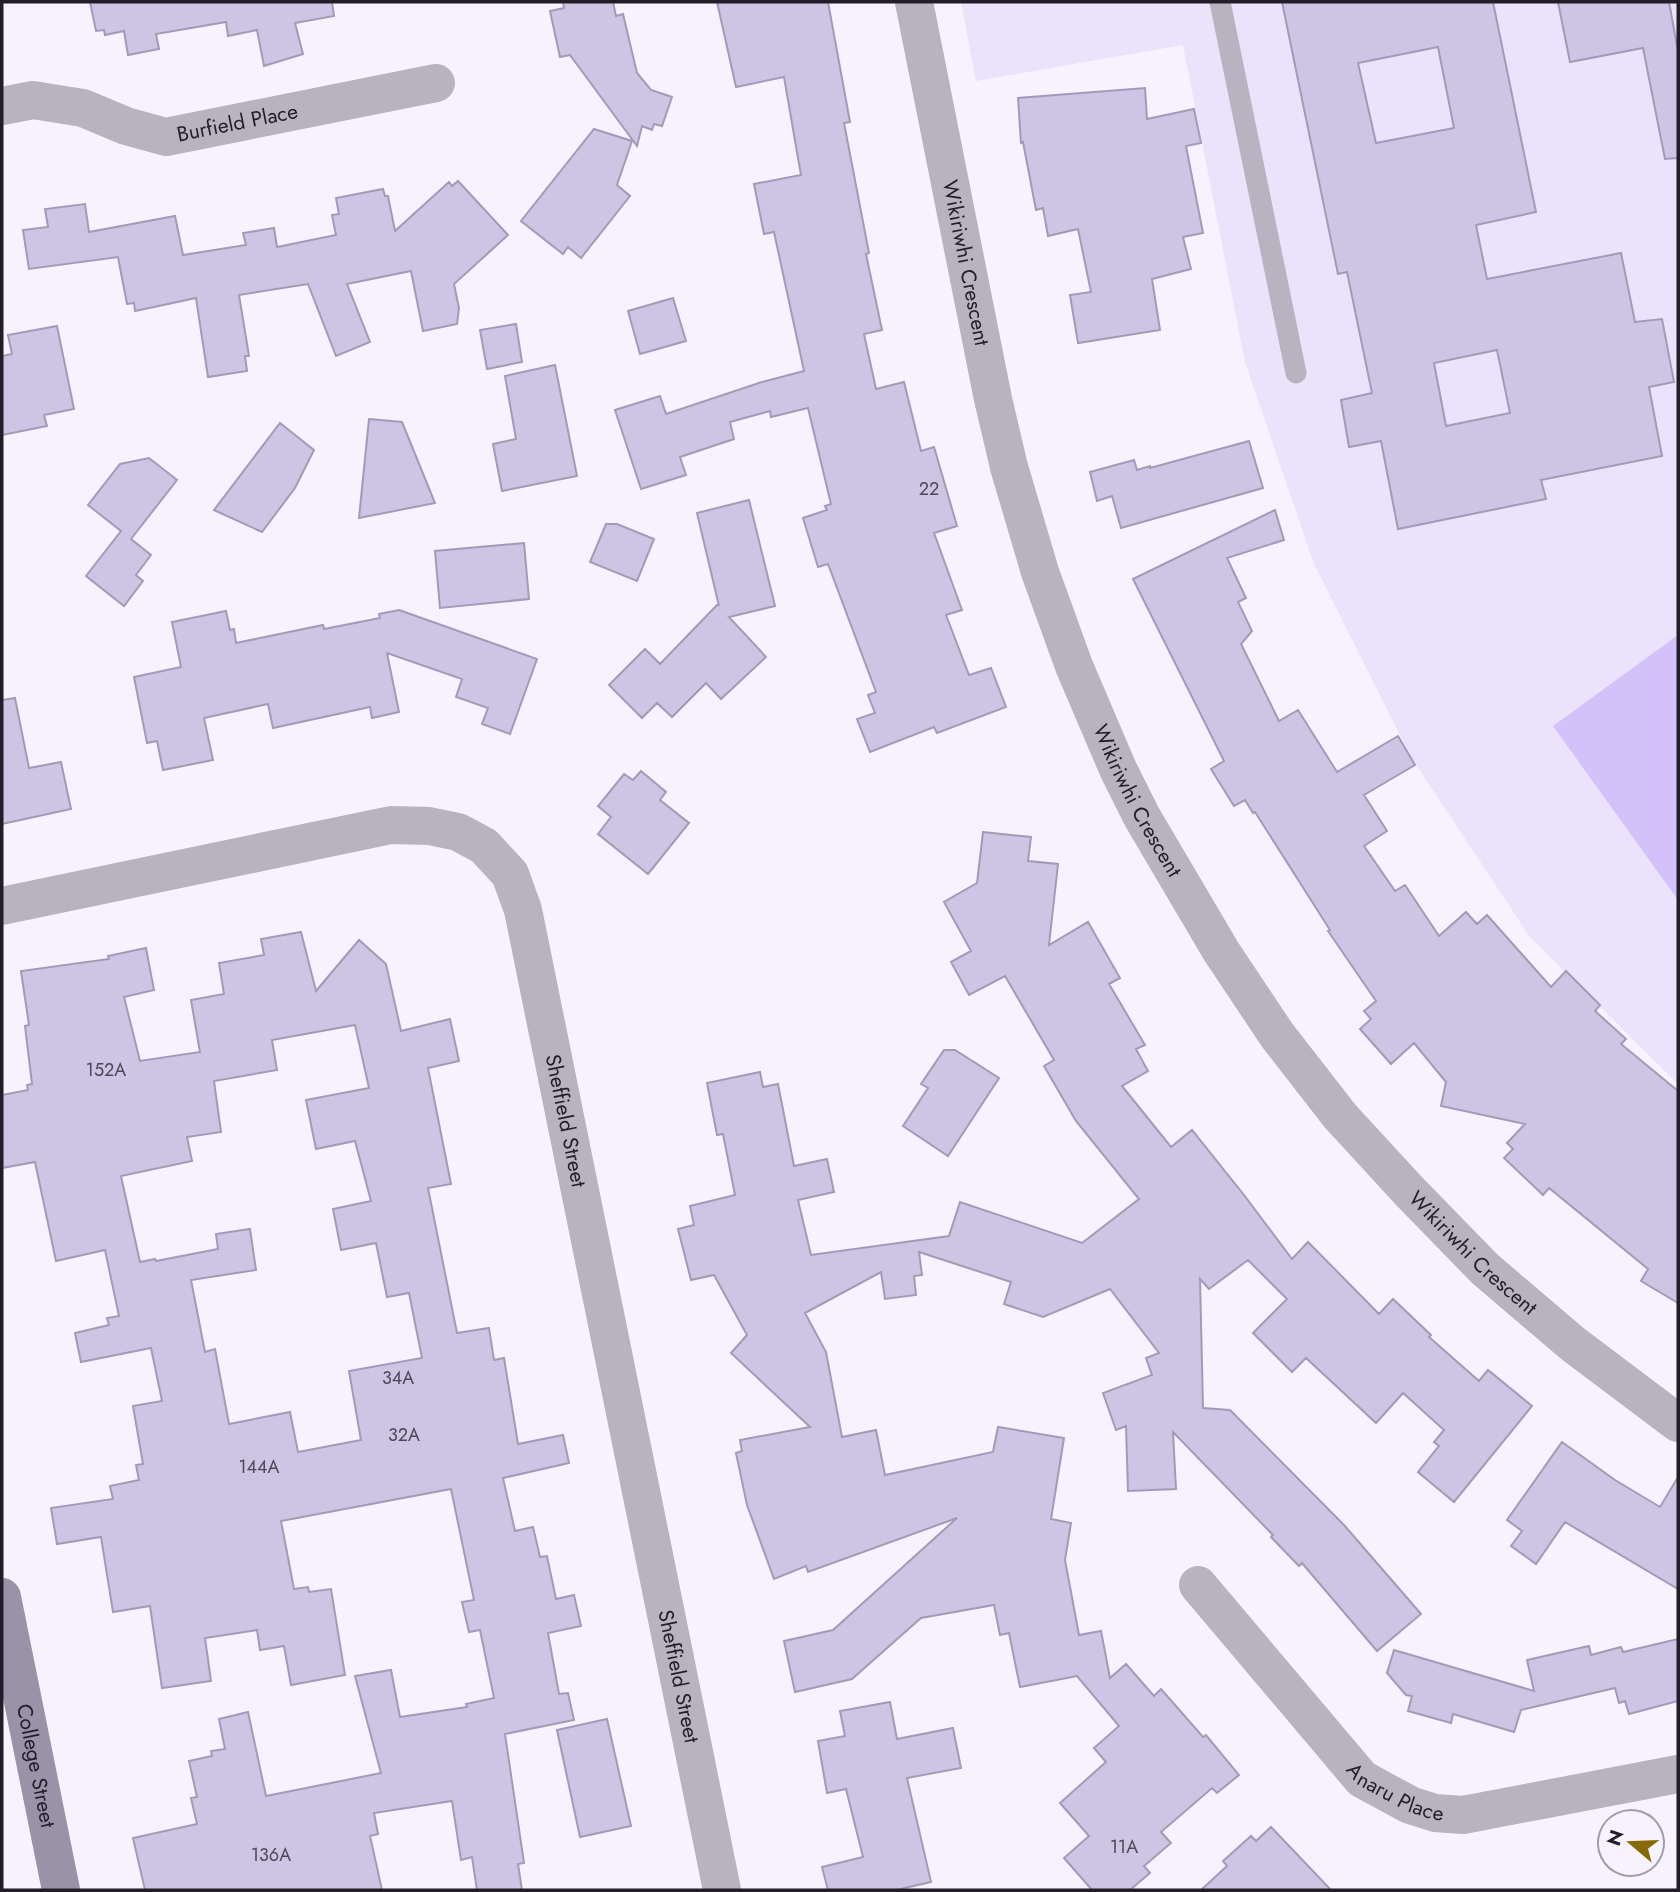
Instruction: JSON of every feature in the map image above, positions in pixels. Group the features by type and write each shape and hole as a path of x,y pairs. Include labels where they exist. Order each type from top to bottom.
{"main road":[{"name":"College Street","path":"2,1597 61,1890"}],"street":[{"name":"Wikiriwhi Crescent","path":"914,2 1009,467 1040,572 1074,666 1118,769 1142,817 1221,951 1277,1035 1340,1116 1485,1269 1573,1344 1678,1423"},
{"name":"Burfield Place","path":"2,106 33,100 83,108 126,126 166,137 436,83"},
{"name":"Sheffield Street","path":"2,905 391,825 429,826 458,832 484,846 510,874 523,910 722,1890"},
{"name":"Anaru Place","path":"1198,1585 1362,1779 1410,1805 1435,1813 1463,1815 1678,1774"}],"lane":[{"path":"1220,2 1296,373"}],"shaded area":[{"path":"961,2 1678,2 1678,1084 1530,937 1411,757 1314,564 1245,362 1183,45 976,81"},
{"path":"1678,635 1678,900 1553,726"}],"building":[{"path":"90,2 332,2 334,16 295,23 303,54 264,66 257,30 228,36 226,22 156,34 159,49 128,55 124,31 105,35 104,30 96,31"},
{"path":"563,2 613,2 616,16 623,14 637,73 651,90 672,97 662,126 654,124 652,130 642,126 637,146 570,55 560,57 550,11 564,8"},
{"path":"717,2 828,2 850,122 844,123 882,330 864,334 876,389 904,382 921,451 934,447 957,526 934,533 962,610 946,615 969,675 991,668 1006,707 937,733 934,727 870,752 857,719 875,713 868,695 876,692 828,564 818,567 803,518 827,510 825,506 831,504 808,408 771,417 770,411 730,422 734,439 680,457 686,475 641,489 615,410 660,396 666,414 804,371 774,232 764,234 754,184 801,175 784,77 736,87"},
{"path":"1282,2 1493,2 1536,212 1476,225 1487,279 1621,253 1635,322 1662,319 1674,382 1649,387 1662,456 1541,480 1546,499 1398,529 1381,441 1349,447 1341,400 1372,393 1347,272 1338,274","holes":["1438,47 1454,128 1376,143 1358,63","1497,350 1510,413 1446,426 1434,363"]},
{"path":"1558,2 1669,2 1678,51 1678,158 1665,159 1643,48 1570,62"},
{"path":"1145,88 1147,119 1194,109 1201,143 1186,146 1203,233 1183,237 1191,269 1152,279 1160,330 1078,343 1070,295 1091,292 1078,229 1048,236 1043,208 1036,210 1023,142 1021,143 1018,98"},
{"path":"594,129 632,141 617,185 630,196 581,258 568,247 563,254 521,221"},
{"path":"458,181 508,235 454,284 459,308 457,324 423,331 411,271 347,284 370,342 336,356 308,284 239,295 249,356 245,356 247,371 208,377 196,298 135,311 134,303 127,304 118,257 29,269 23,230 48,227 45,209 85,204 89,232 175,216 183,255 246,245 243,233 274,228 277,247 336,235 332,215 339,214 336,198 383,189 385,196 388,196 395,231 449,182 452,186"},
{"path":"673,298 686,341 640,354 628,311"},
{"path":"516,324 522,362 487,369 480,330"},
{"path":"57,326 74,409 44,415 47,426 2,435 2,356 12,354 8,335"},
{"path":"555,365 577,476 502,491 493,444 516,439 505,376"},
{"path":"369,419 402,422 435,503 359,518"},
{"path":"280,423 314,450 295,488 262,532 214,510"},
{"path":"1249,441 1263,488 1121,528 1112,496 1097,501 1090,472 1134,460 1137,470 1150,468"},
{"path":"149,458 177,480 131,539 151,555 136,575 143,581 124,606 86,576 121,531 88,505 120,464"},
{"path":"749,500 775,606 729,617 766,657 721,699 706,683 672,717 657,703 642,718 609,685 645,649 660,664 718,604 719,606 697,513"},
{"path":"1275,510 1284,540 1227,558 1246,598 1238,602 1252,631 1241,644 1279,721 1298,710 1337,772 1398,736 1415,765 1364,795 1387,831 1364,846 1395,891 1405,885 1439,936 1466,912 1477,924 1487,915 1551,987 1566,971 1600,1005 1595,1011 1626,1039 1621,1044 1678,1091 1678,1303 1641,1281 1648,1269 1549,1188 1543,1195 1504,1158 1513,1149 1507,1143 1525,1124 1441,1106 1446,1082 1414,1043 1391,1064 1360,1029 1371,1019 1364,1011 1376,1001 1328,931 1330,930 1255,812 1253,813 1245,800 1234,806 1211,769 1224,761 1133,579"},
{"path":"606,524 617,524 654,539 637,581 590,562"},
{"path":"524,543 529,599 440,608 435,551"},
{"path":"399,610 537,659 510,734 482,724 488,708 456,697 462,679 387,653 399,712 372,718 370,707 273,728 268,704 204,718 213,760 163,770 157,741 147,743 134,677 181,667 172,622 226,611 230,630 234,629 236,643 323,625 324,629 380,618 379,614"},
{"path":"15,698 29,768 61,762 71,809 2,824 2,700"},
{"path":"641,771 666,792 660,800 689,823 648,874 598,834 611,817 598,806 624,774 633,780"},
{"path":"983,832 1031,837 1028,861 1058,864 1049,945 1088,922 1120,978 1109,984 1145,1045 1136,1049 1148,1071 1122,1086 1171,1147 1192,1130 1292,1259 1308,1242 1379,1314 1393,1299 1431,1335 1429,1337 1479,1381 1488,1370 1532,1406 1454,1502 1418,1472 1439,1446 1434,1442 1444,1430 1403,1393 1376,1423 1306,1358 1292,1372 1253,1333 1287,1299 1248,1260 1209,1289 1200,1279 1203,1408 1230,1410 1344,1525 1421,1614 1377,1651 1302,1563 1299,1566 1271,1537 1273,1535 1173,1432 1176,1489 1128,1491 1126,1426 1116,1430 1103,1393 1152,1375 1146,1358 1159,1353 1110,1289 1043,1317 1004,1304 1011,1282 919,1252 922,1275 914,1276 916,1295 885,1299 881,1272 805,1313 826,1352 842,1437 876,1430 885,1475 993,1452 998,1427 1064,1438 1051,1519 1071,1523 1065,1560 1079,1635 1101,1631 1110,1678 1126,1664 1154,1696 1161,1689 1203,1737 1206,1735 1239,1775 1217,1793 1212,1788 1161,1832 1171,1843 1144,1866 1150,1873 1130,1890 1092,1890 1064,1858 1089,1836 1060,1803 1106,1762 1094,1748 1119,1726 1077,1676 1020,1687 1009,1633 1000,1635 994,1605 921,1618 852,1679 795,1692 784,1641 833,1630 957,1518 808,1572 806,1566 774,1579 747,1505 736,1453 742,1451 740,1440 810,1427 731,1353 747,1335 714,1275 691,1280 678,1229 694,1225 690,1206 735,1195 723,1134 717,1135 707,1083 760,1072 763,1087 778,1084 794,1166 827,1159 834,1192 798,1200 811,1255 949,1236 960,1202 1082,1243 1139,1199 1076,1121 1044,1066 1054,1060 1005,976 969,995 951,962 971,951 944,902 977,883"},
{"path":"301,932 316,991 359,940 386,964 401,1031 450,1019 459,1061 428,1068 451,1184 428,1188 457,1333 489,1328 494,1360 504,1358 518,1444 563,1435 569,1463 503,1478 515,1531 533,1527 540,1557 547,1556 556,1599 574,1595 581,1626 548,1633 559,1694 568,1693 574,1720 505,1734 524,1863 518,1864 522,1890 477,1890 472,1857 461,1860 452,1801 374,1813 378,1834 370,1836 382,1890 145,1890 133,1838 197,1824 191,1798 197,1797 189,1761 212,1756 211,1751 225,1749 219,1719 248,1712 266,1796 381,1773 355,1676 391,1670 400,1717 467,1707 466,1704 494,1698 480,1630 469,1632 462,1602 474,1600 451,1489 281,1521 294,1589 308,1587 309,1592 331,1589 345,1675 291,1685 284,1646 260,1650 257,1630 205,1638 211,1681 162,1688 150,1606 113,1612 101,1537 57,1544 51,1508 113,1499 110,1486 139,1480 136,1465 143,1464 133,1406 162,1401 151,1348 81,1362 75,1333 109,1325 107,1318 119,1316 105,1250 56,1261 35,1162 2,1168 2,1095 28,1090 27,1085 32,1084 25,1026 29,1025 21,971 109,959 108,956 146,948 154,990 124,997 140,1061 200,1052 191,1000 224,994 219,963 264,955 261,939","holes":["355,1025 369,1088 306,1100 316,1149 355,1141 371,1201 333,1209 341,1250 376,1243 387,1297 409,1293 422,1358 349,1371 361,1440 298,1452 290,1412 229,1424 215,1349 205,1352 191,1280 256,1270 250,1229 216,1234 218,1249 140,1262 121,1176 192,1161 187,1137 221,1132 214,1081 277,1070 272,1040"]},
{"path":"944,1050 955,1050 999,1078 948,1156 903,1126 928,1088 921,1084"},
{"path":"1562,1442 1615,1480 1660,1507 1678,1477 1678,1589 1565,1522 1536,1564 1511,1546 1522,1531 1507,1520"},
{"path":"1678,1639 1678,1701 1629,1714 1625,1701 1619,1703 1615,1688 1521,1710 1514,1732 1453,1714 1451,1723 1408,1711 1412,1696 1406,1695 1387,1673 1394,1650 1534,1691 1527,1660 1589,1646 1591,1655 1621,1647 1623,1652"},
{"path":"890,1702 897,1739 953,1728 961,1768 907,1778 931,1882 896,1890 828,1890 822,1867 863,1857 846,1789 827,1793 818,1741 845,1736 840,1711"},
{"path":"607,1719 631,1826 580,1837 557,1730"},
{"path":"1271,1827 1331,1890 1201,1890 1227,1866 1223,1861 1251,1836 1256,1841"}]}
